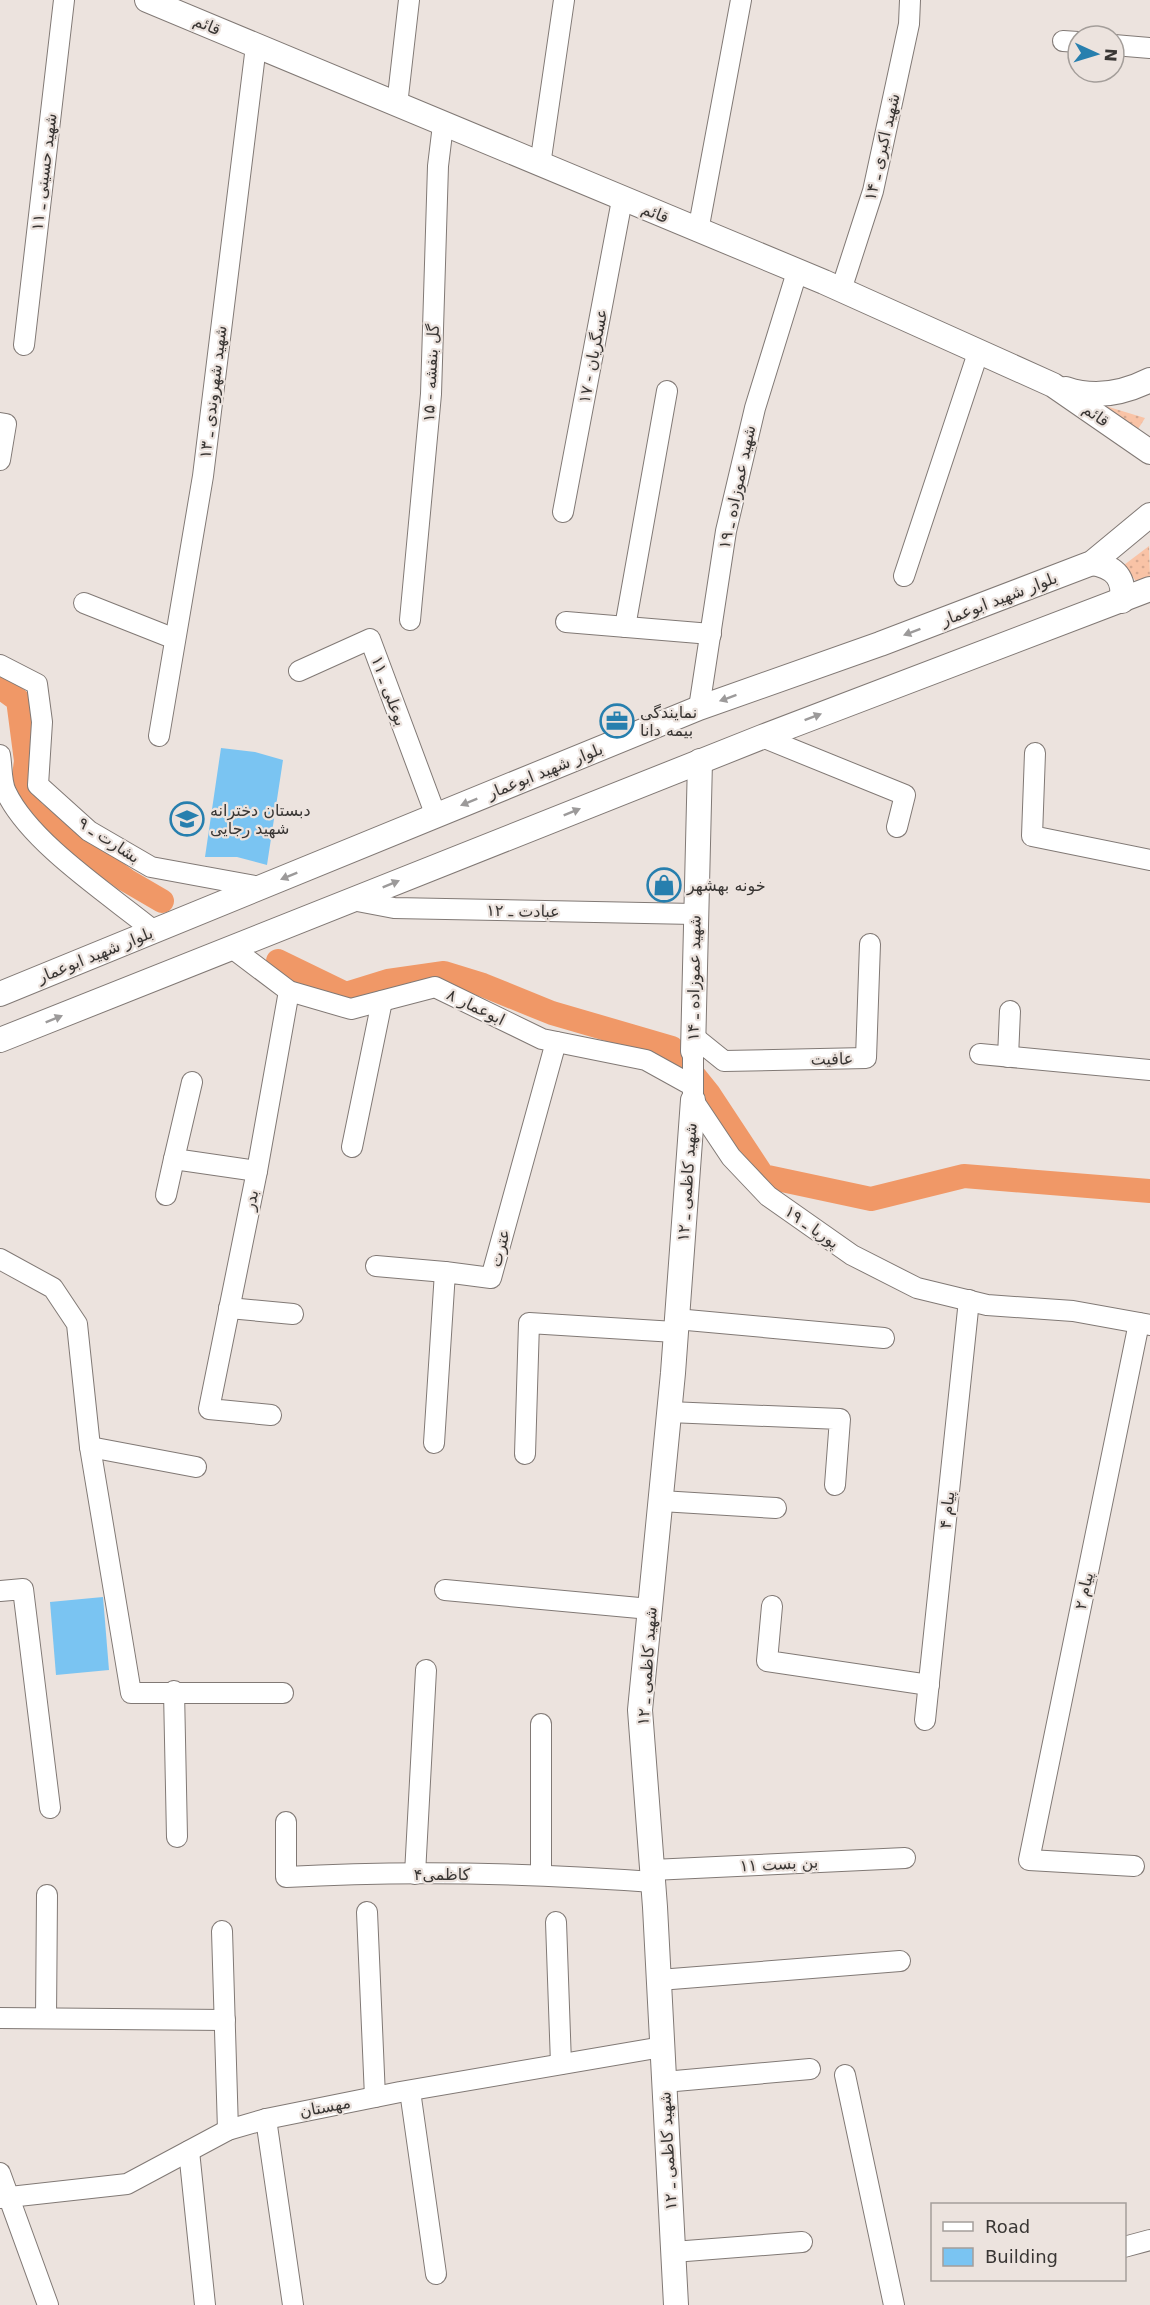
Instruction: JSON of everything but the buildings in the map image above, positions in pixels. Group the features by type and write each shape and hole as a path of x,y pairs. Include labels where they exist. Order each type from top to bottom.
{"street":[{"name":"شهید حسینی ـ ۱۱","path":"24,345 64,0"},
{"name":"قائم","path":"147,0 841,290 1053,385 1150,452"},
{"path":"397,105 409,0"},
{"path":"540,165 564,0"},
{"path":"698,231 741,0"},
{"name":"شهید اکبری ـ ۱۴","path":"841,290 873,192 909,24 910,0"},
{"name":"شهید شهروندی ـ ۱۳","path":"159,736 202,476 256,46"},
{"path":"1126,46 1150,48"},
{"name":"گل بنفشه - ۱۵","path":"410,620 431,394 438,166 443,125"},
{"name":"عسگریان - ۱۷","path":"563,512 622,200"},
{"name":"شهید عموزاده ـ ۱۹","path":"699,708 726,531 752,419 797,272"},
{"path":"904,576 978,353"},
{"path":"1053,385 1094,395 1115,393 1150,380"},
{"path":"625,627 667,391"},
{"path":"0,423 6,424 0,460"},
{"name":"بلوار شهید ابوعمار","path":"0,994 699,708 880,644 1092,563 1150,515"},
{"path":"1092,563 1106,566 1118,574 1124,587 1122,601"},
{"path":"0,1041 762,736 1150,589"},
{"path":"84,603 175,639"},
{"path":"566,622 711,634"},
{"name":"بوعلی ـ ۱۱","path":"299,671 370,639 436,816"},
{"name":"بشارت ـ ۹","path":"0,665 37,684 42,722 38,785 89,831 151,867 260,887"},
{"path":"762,736 905,795 897,827"},
{"path":"1035,753 1032,836 1150,860"},
{"path":"0,755 5,791 26,821 61,856 154,931"},
{"name":"شهید عموزاده ـ ۱۴","path":"693,1043 694,914 700,761"},
{"name":"عبادت ـ ۱۲","path":"352,900 394,908 694,914"},
{"name":"عافیت","path":"693,1043 724,1061 866,1058 870,944"},
{"name":"ابوعمار ۸","path":"232,948 289,991 351,1009 435,987 542,1039 646,1060 693,1093"},
{"name":"بدر","path":"271,1415 208,1408 257,1171 289,991"},
{"path":"352,1147 382,1001"},
{"path":"1008,1057 1011,1011"},
{"name":"عترت","path":"445,1272 491,1278 556,1042"},
{"path":"693,1043 693,1093"},
{"path":"980,1054 1150,1070"},
{"path":"166,1195 192,1082"},
{"name":"پوریا ـ ۱۹","path":"693,1093 731,1157 768,1196 852,1255 917,1288 987,1305 1073,1311 1144,1324"},
{"name":"شهید کاظمی ـ ۱۲","path":"676,2305 659,1980 640,1710 669,1412 693,1093"},
{"path":"174,1159 257,1171"},
{"path":"0,1259 53,1288 77,1324 90,1447 131,1693 174,1691 283,1693"},
{"path":"376,1266 445,1272 434,1443"},
{"name":"پیام ۴","path":"925,1720 969,1300"},
{"path":"229,1308 292,1314"},
{"path":"525,1454 528,1323 676,1326 884,1338"},
{"name":"پیام ۲","path":"1134,1866 1029,1860 1144,1324"},
{"path":"669,1412 840,1419 835,1485"},
{"path":"90,1447 196,1467"},
{"path":"661,1501 776,1508"},
{"path":"0,1591 22,1589 50,1808"},
{"path":"445,1590 650,1609"},
{"path":"772,1606 767,1661 929,1685"},
{"path":"415,1874 426,1670"},
{"path":"174,1691 177,1836"},
{"path":"540,1874 541,1724"},
{"name":"کاظمی۴","path":"286,1822 286,1877 370,1872 652,1876"},
{"name":"بن بست ۱۱","path":"652,1876 905,1858"},
{"path":"46,2019 47,1895"},
{"path":"367,1912 375,2097"},
{"path":"556,1922 561,2064"},
{"path":"222,1932 228,2130"},
{"path":"659,1980 900,1961"},
{"path":"0,2018 225,2020"},
{"name":"مهستان","path":"4,2198 127,2184 228,2130 266,2119 375,2097 662,2047"},
{"path":"664,2082 810,2069"},
{"path":"845,2075 894,2305"},
{"path":"411,2091 436,2274"},
{"path":"266,2119 293,2305"},
{"path":"189,2151 205,2305"},
{"path":"0,2174 4,2198 48,2305"},
{"path":"1126,2247 1150,2240"},
{"path":"673,2252 802,2242"}],"shaded area":[{"path":"1066,394 1145,418 1135,434"},
{"path":"1149,546 1150,578 1138,584 1124,565"}],"waterway":[{"path":"0,687 18,700 26,761 22,791 33,812 126,880 162,901"},
{"path":"278,961 346,994 388,981 444,973 483,985 552,1013 672,1048 709,1094 763,1176 871,1199 964,1176 1150,1191"}],"place":[{"name":"نمایندگی بیمه دانا","path":"617,721"},
{"name":"دبستان دخترانه شهید رجایی","path":"187,819"},
{"name":"خونه بهشهر","path":"664,885"}]}
